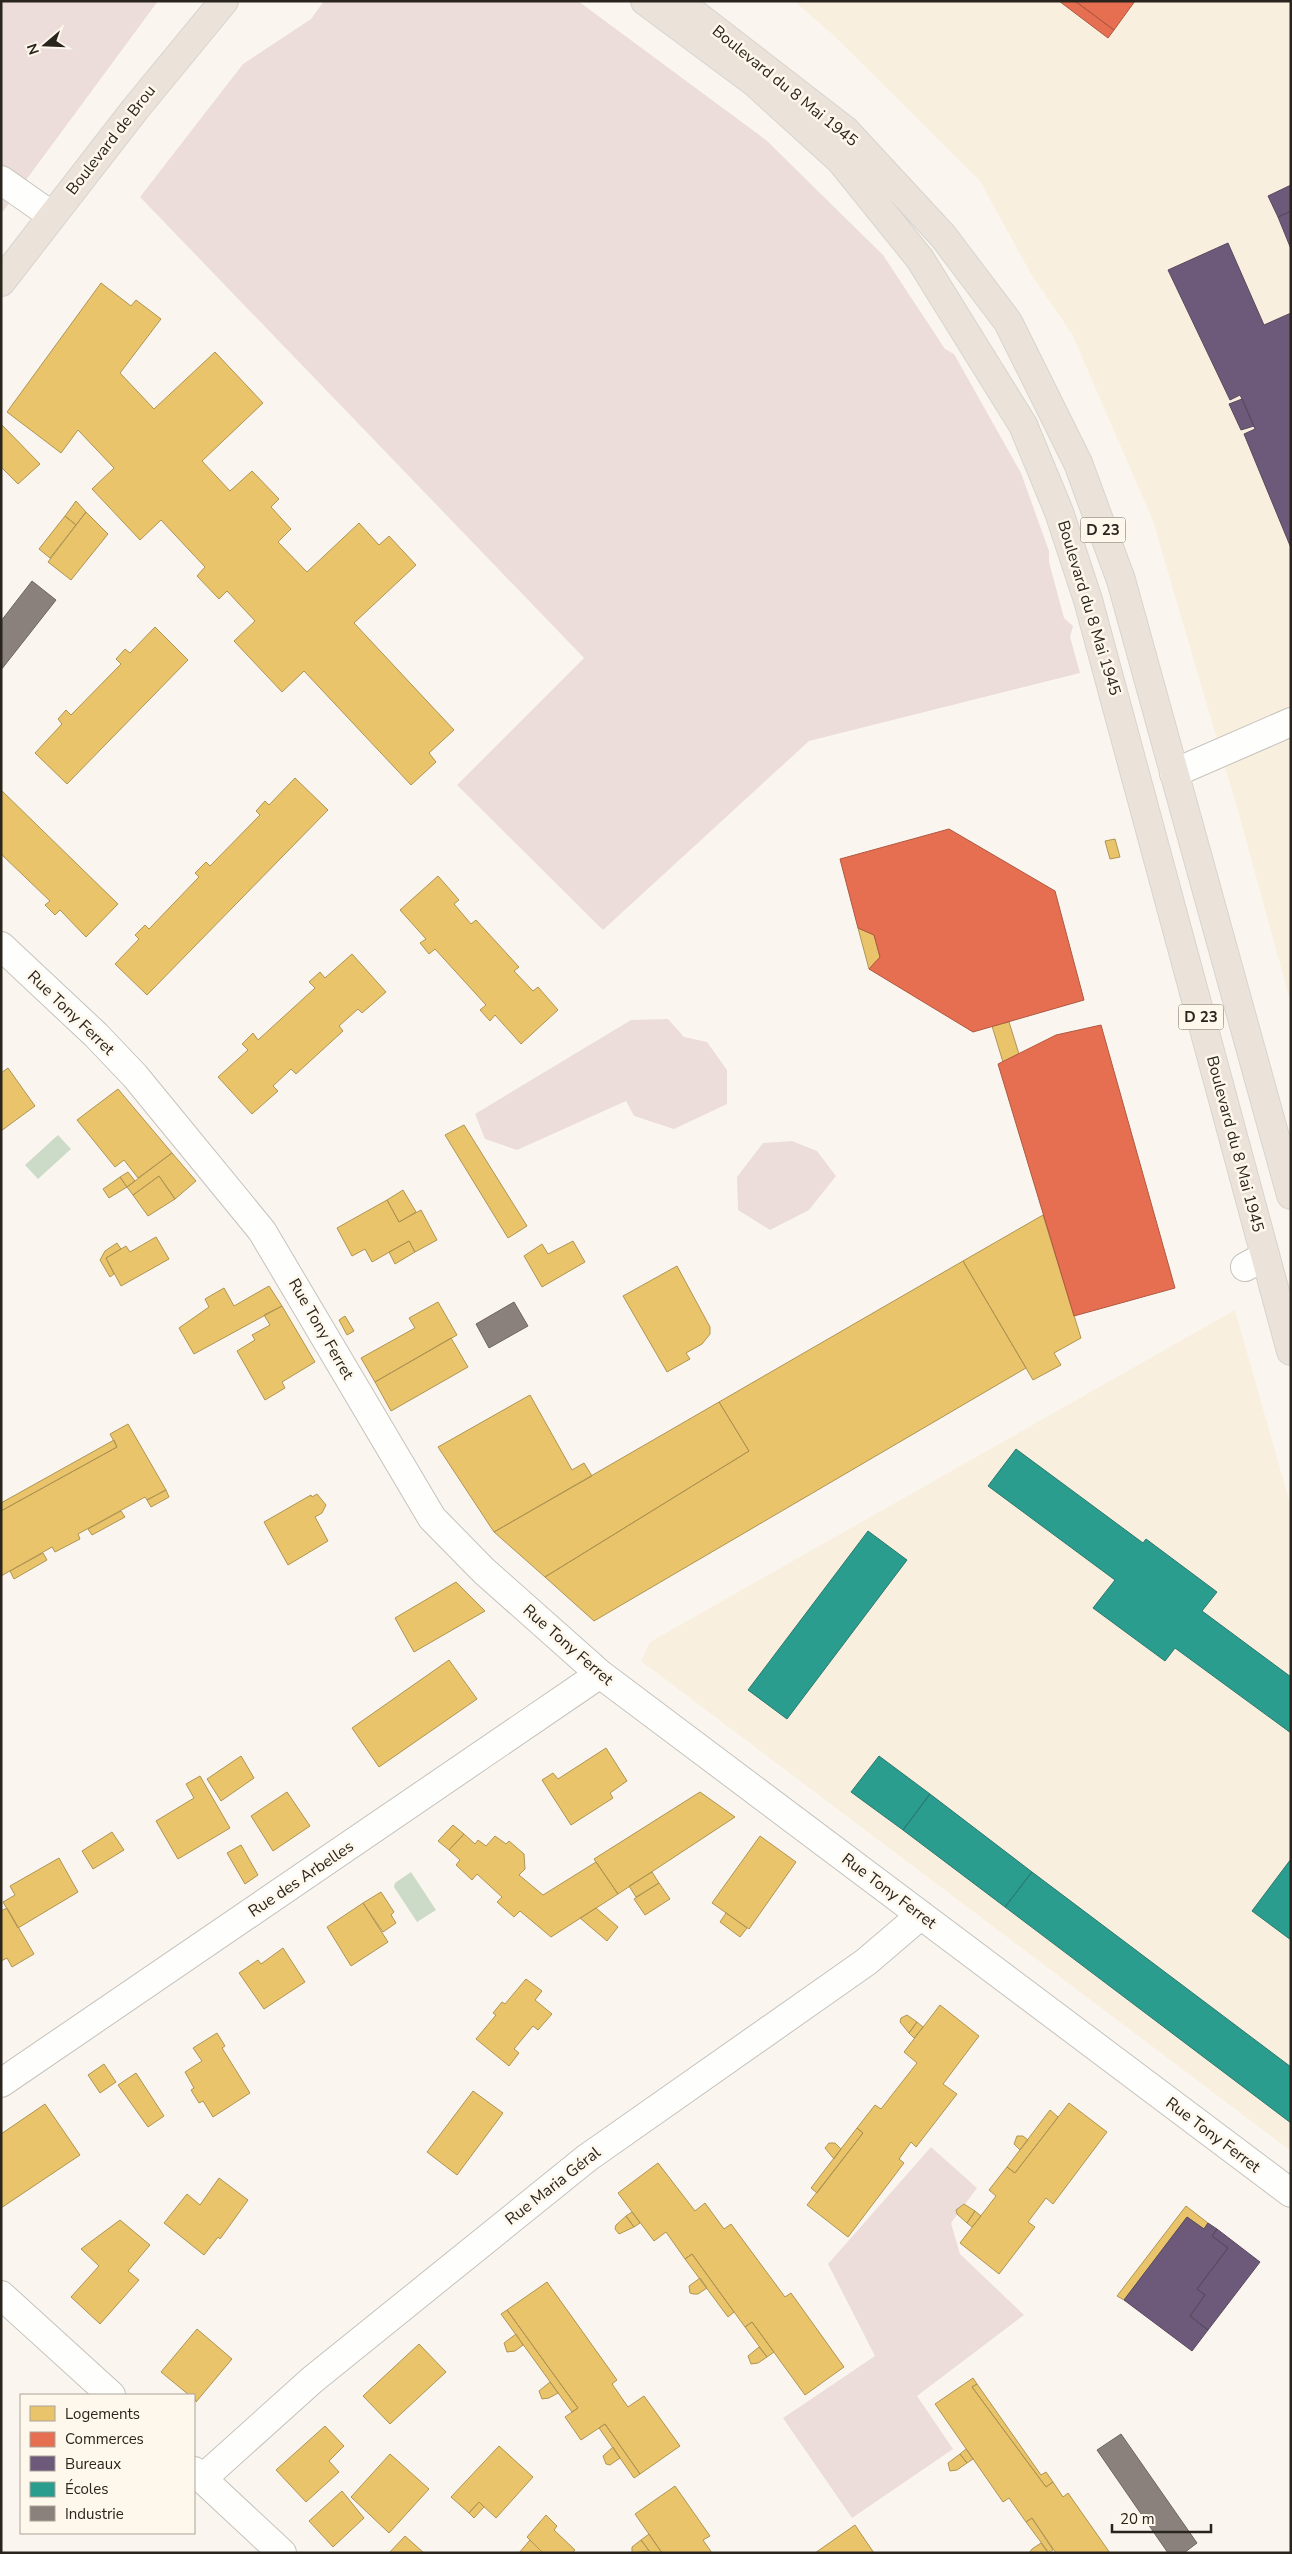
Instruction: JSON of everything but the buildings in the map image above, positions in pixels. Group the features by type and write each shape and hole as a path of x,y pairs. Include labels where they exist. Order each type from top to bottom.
{"main road":[{"name":"Boulevard de Brou","path":"1,282 51,215 224,1"},
{"name":"Boulevard du 8 Mai 1945","path":"645,1 754,82 841,161 920,259 1023,425 1059,512 1088,600 1255,1261 1291,1351"},
{"name":"Boulevard du 8 Mai 1945","path":"678,1 845,130 943,236 1008,322 1078,463 1121,580 1291,1195"}],"street":[{"path":"1,180 51,215"},
{"path":"1174,773 1291,722"},
{"name":"Rue Tony Ferret","path":"5,956 96,1035 135,1076 262,1231 432,1518 484,1571 600,1674 1291,2193"},
{"name":"Rue des Arbelles","path":"1,2083 600,1674"},
{"name":"Rue Maria Géral","path":"198,2475 312,2380 588,2158 866,1962 921,1915"},
{"path":"1,2295 110,2394"},
{"path":"198,2475 282,2553"}],"shaded area":[{"path":"1,1 158,1 1,214"},
{"path":"324,1 578,1 766,140 883,255 945,349 954,354 1021,473 1049,551 1049,562 1064,618 1073,626 1070,637 1080,673 809,741 603,930 457,785 584,658 140,197 243,64 311,19"},
{"path":"794,1 1291,1 1291,1004 1238,811 1153,521 1072,334 1031,274 980,181 831,33"},
{"path":"668,1019 684,1037 707,1042 727,1070 727,1104 674,1129 634,1116 626,1101 517,1150 485,1139 475,1114 631,1020"},
{"path":"58,1135 71,1149 38,1179 25,1165"},
{"path":"792,1141 817,1151 836,1176 809,1210 770,1230 738,1210 737,1177 763,1143"},
{"path":"1235,1310 1291,1507 1291,2151 641,1661 650,1642"},
{"path":"411,1872 436,1910 417,1922 394,1887 395,1883"},
{"path":"931,2147 977,2188 951,2223 960,2254 1024,2315 917,2396 953,2449 852,2518 783,2418 875,2356 828,2264"}]}
